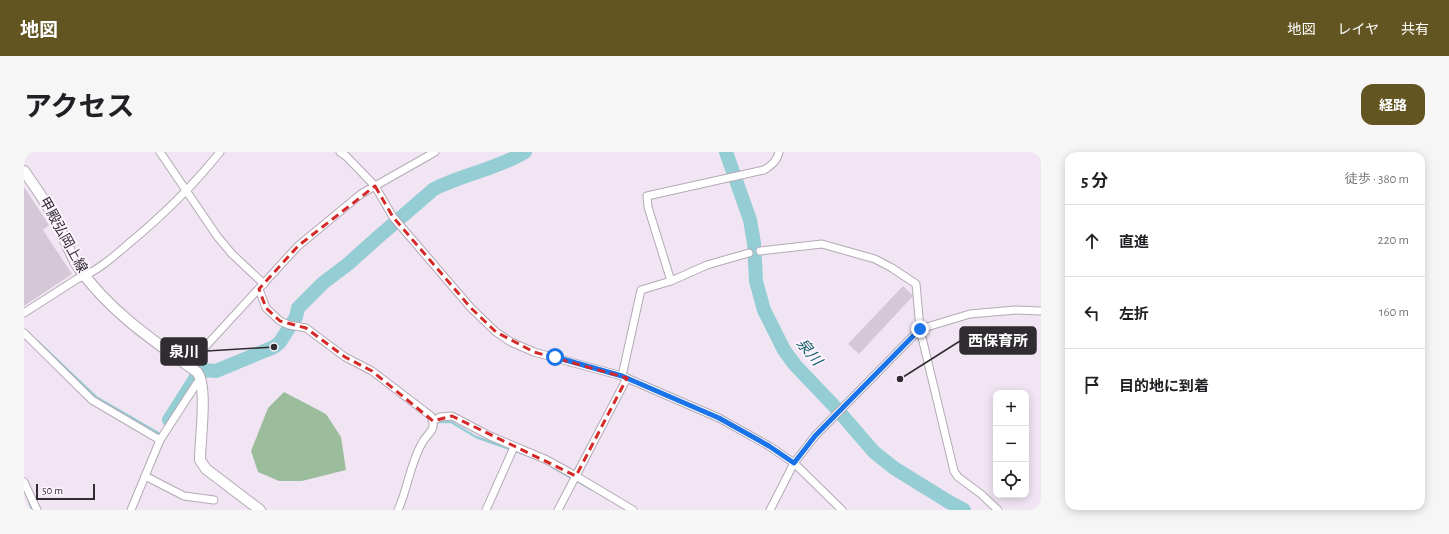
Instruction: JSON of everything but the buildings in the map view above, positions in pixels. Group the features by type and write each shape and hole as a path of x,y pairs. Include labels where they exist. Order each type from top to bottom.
{"main road":[{"name":"甲殿弘岡上線","path":"24,170 58,224 78,266 105,300 145,336 197,374"},
{"path":"197,374 202,393 200,460 206,469 260,510"}],"street":[{"path":"160,152 217,236 261,287 266,308 280,321 306,328 345,357 372,371 431,416 433,423"},
{"path":"24,313 105,263 156,220 220,152"},
{"path":"340,152 346,156 375,186 393,217 470,308 496,332 511,342 534,352 625,377 719,418 769,446 794,463 842,510"},
{"path":"131,510 160,440 196,383 197,374 194,359 298,246 361,194 435,152"},
{"path":"671,281 648,207 648,196 764,170 773,165 779,152"},
{"path":"760,251 822,244 875,260 892,268 916,284 920,329 954,471 958,477 998,510"},
{"path":"558,510 625,377 641,290 671,281 708,265 750,253"},
{"path":"770,510 794,463 815,436 920,329 970,314 1016,310 1041,311"},
{"path":"24,333 92,400 160,440"},
{"path":"398,510 403,499 412,465 422,442 433,423 440,417 452,416 490,436 513,451 547,460 574,479 633,510"},
{"path":"486,510 513,451"},
{"path":"146,476 184,496 214,500"},
{"path":"24,482 37,510"}],"highlighted area":[{"path":"375,186 393,217 471,308 496,332 534,352 627,378 576,476 452,416 433,421 372,371 345,357 306,328 280,321 266,308 259,289 298,246"}],"green space":[{"path":"284,392 326,414 341,437 346,470 302,481 279,481 258,472 251,451 268,408"}],"waterway":[{"name":"泉川","path":"169,420 195,379 203,370 216,371 274,347 280,342 296,317 298,308 323,283 348,264 434,189 457,179 503,163 525,152"},
{"name":"泉川","path":"726,152 750,220 754,243 756,281 764,310 784,350 795,365 835,407 874,452 894,468 964,510"},
{"path":"37,341 96,397 160,434"},
{"path":"438,422 451,422 476,437 535,458"},
{"path":"552,467 591,489"},
{"path":"27,495 32,510"}],"place":[{"name":"泉川","path":"274,347"},
{"name":"西保育所","path":"900,379"}],"route":[{"path":"555,357 622,376 719,418 769,446 794,463 815,436 920,329"}]}
